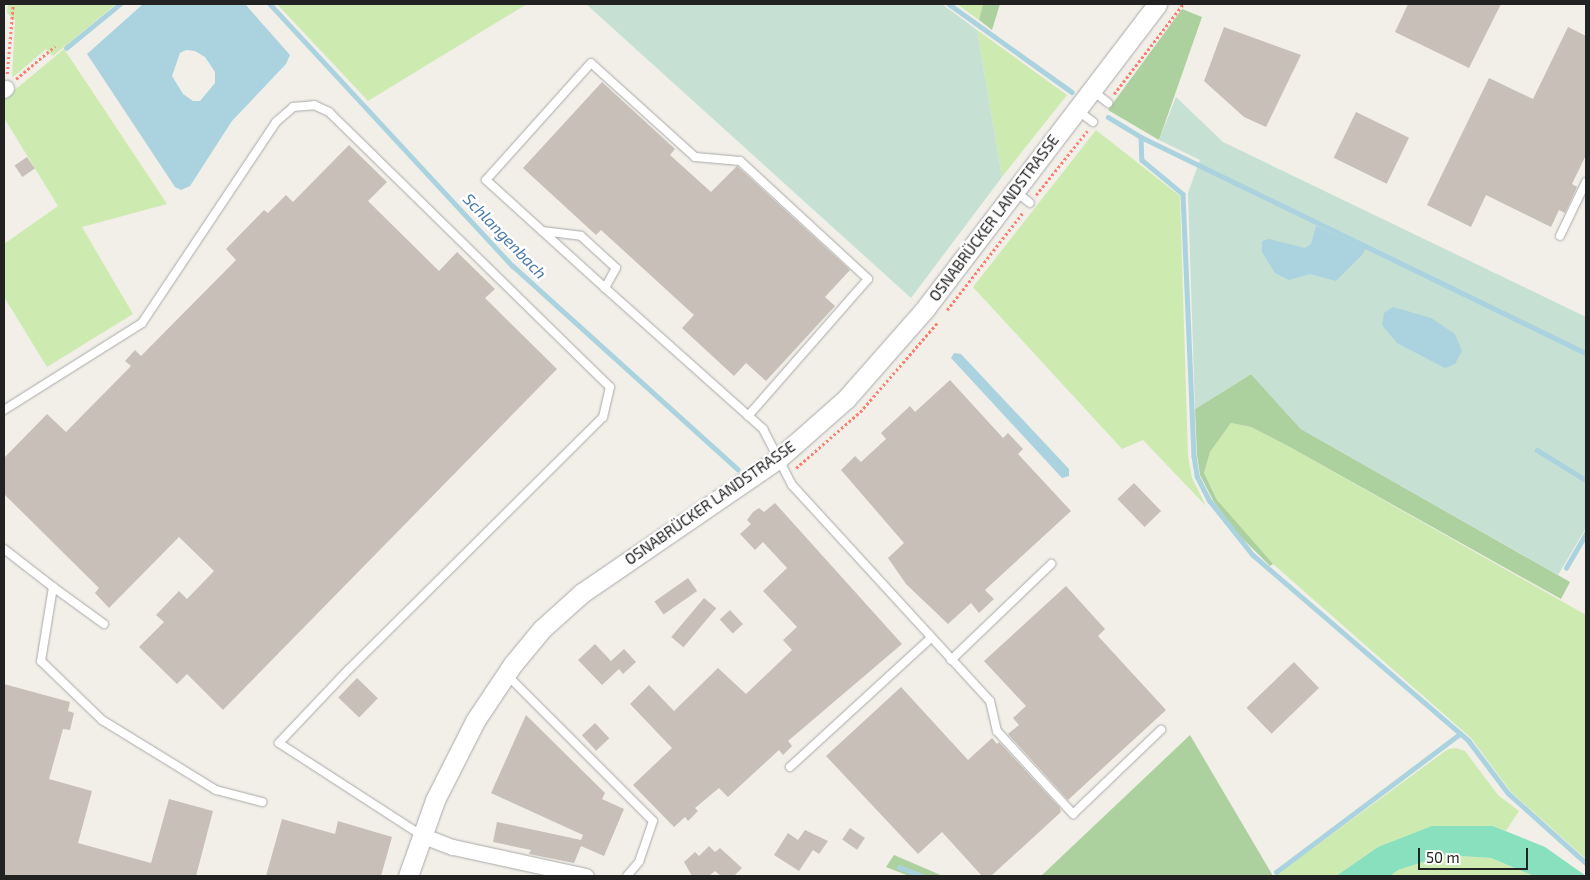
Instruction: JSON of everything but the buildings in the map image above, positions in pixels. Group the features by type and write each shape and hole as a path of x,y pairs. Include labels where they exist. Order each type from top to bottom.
{"street":[{"name":"OSNABRÜCKER LANDSTRASSE","path":"408,876 421,835 451,765 506,674 542,629 582,593 779,458 846,399 888,353 1015,191 1156,4"},
{"path":"421,835 453,847 586,876"}],"lane":[{"path":"748,416 868,279 740,161 695,157 591,63 486,180 763,430 792,485 990,701 997,731 1073,814 1161,730"},
{"path":"1091,90 1108,103"},
{"path":"4,410 142,323 276,122 293,107 314,105 329,112 610,387 603,417 349,669 280,743 421,835"},
{"path":"1077,110 1093,122"},
{"path":"1560,236 1586,182"},
{"path":"1015,191 1030,203"},
{"path":"542,231 581,236 616,268 605,288"},
{"path":"4,549 104,624"},
{"path":"951,660 1051,564"},
{"path":"53,587 41,661 102,720 216,790 262,802"},
{"path":"790,767 931,638"},
{"path":"506,674 653,822 638,862 627,876"}],"path":[{"path":"5,89 13,4"},
{"path":"5,89 55,46"}],"green space":[{"path":"8,4 116,4 53,56 46,49 12,78 15,20 7,13"},
{"path":"277,4 527,4 368,101"},
{"path":"586,4 942,4 977,30 1002,177 911,298"},
{"path":"957,4 983,4 979,20"},
{"path":"983,4 1000,4 992,30 979,20"},
{"path":"1182,9 1202,17 1159,140 1108,110"},
{"path":"977,30 1067,95 1002,177"},
{"path":"64,49 167,204 82,227 133,314 47,367 4,297 4,244 58,206 4,118 4,99"},
{"path":"1176,97 1223,142 1586,317 1586,528 1558,575 1301,429 1251,374 1195,409 1188,193 1200,160 1159,140"},
{"path":"1096,130 1180,196 1188,456 1192,478 1206,506 1143,440 1122,449 973,287"},
{"path":"1251,374 1301,429 1570,582 1561,599 1288,446 1251,427 1231,423 1210,452 1204,473 1217,500 1273,564 1270,566 1239,535 1214,502 1200,475 1197,455 1195,409"},
{"path":"1231,423 1251,427 1288,446 1586,615 1586,859 1511,792 1471,738 1273,564 1243,532 1217,500 1204,473 1210,452"},
{"path":"1190,735 1273,876 1041,876"},
{"path":"1456,748 1465,751 1498,795 1519,811 1506,831 1493,826 1378,847 1336,876 1275,876 1448,749"},
{"path":"1432,826 1493,826 1545,847 1586,876 1534,876 1491,858 1445,855 1398,870 1390,876 1336,876 1378,847"},
{"path":"894,855 943,876 909,876 886,867"},
{"path":"1445,855 1491,858 1534,876 1390,876 1398,870"}],"water":[{"path":"143,4 245,4 290,55 286,64 232,121 190,186 181,190 175,187 87,54","holes":["186,50 195,51 205,57 215,72 215,83 200,101 193,101 183,94 172,76 180,53"]},
{"path":"1316,226 1366,248 1362,255 1336,281 1310,274 1289,280 1275,273 1262,252 1262,241 1269,239 1305,248 1311,244"},
{"path":"1393,307 1431,318 1455,334 1462,351 1455,364 1445,368 1397,343 1382,325 1384,313"},
{"path":"954,353 961,354 1069,469 1069,476 1062,478 951,358"}],"waterway":[{"path":"66,48 120,4"},
{"name":"Schlangenbach","path":"270,4 513,266 738,469"},
{"name":"Schlangenbach","path":"949,4 1072,92"},
{"path":"1108,117 1141,137 1586,353"},
{"path":"1141,137 1142,160 1183,194 1194,456 1197,476 1210,501 1253,555 1469,741 1508,793 1586,863"},
{"path":"1537,450 1586,480"},
{"path":"1566,568 1586,534"},
{"path":"1276,872 1460,734"},
{"path":"899,867 922,876"}]}
